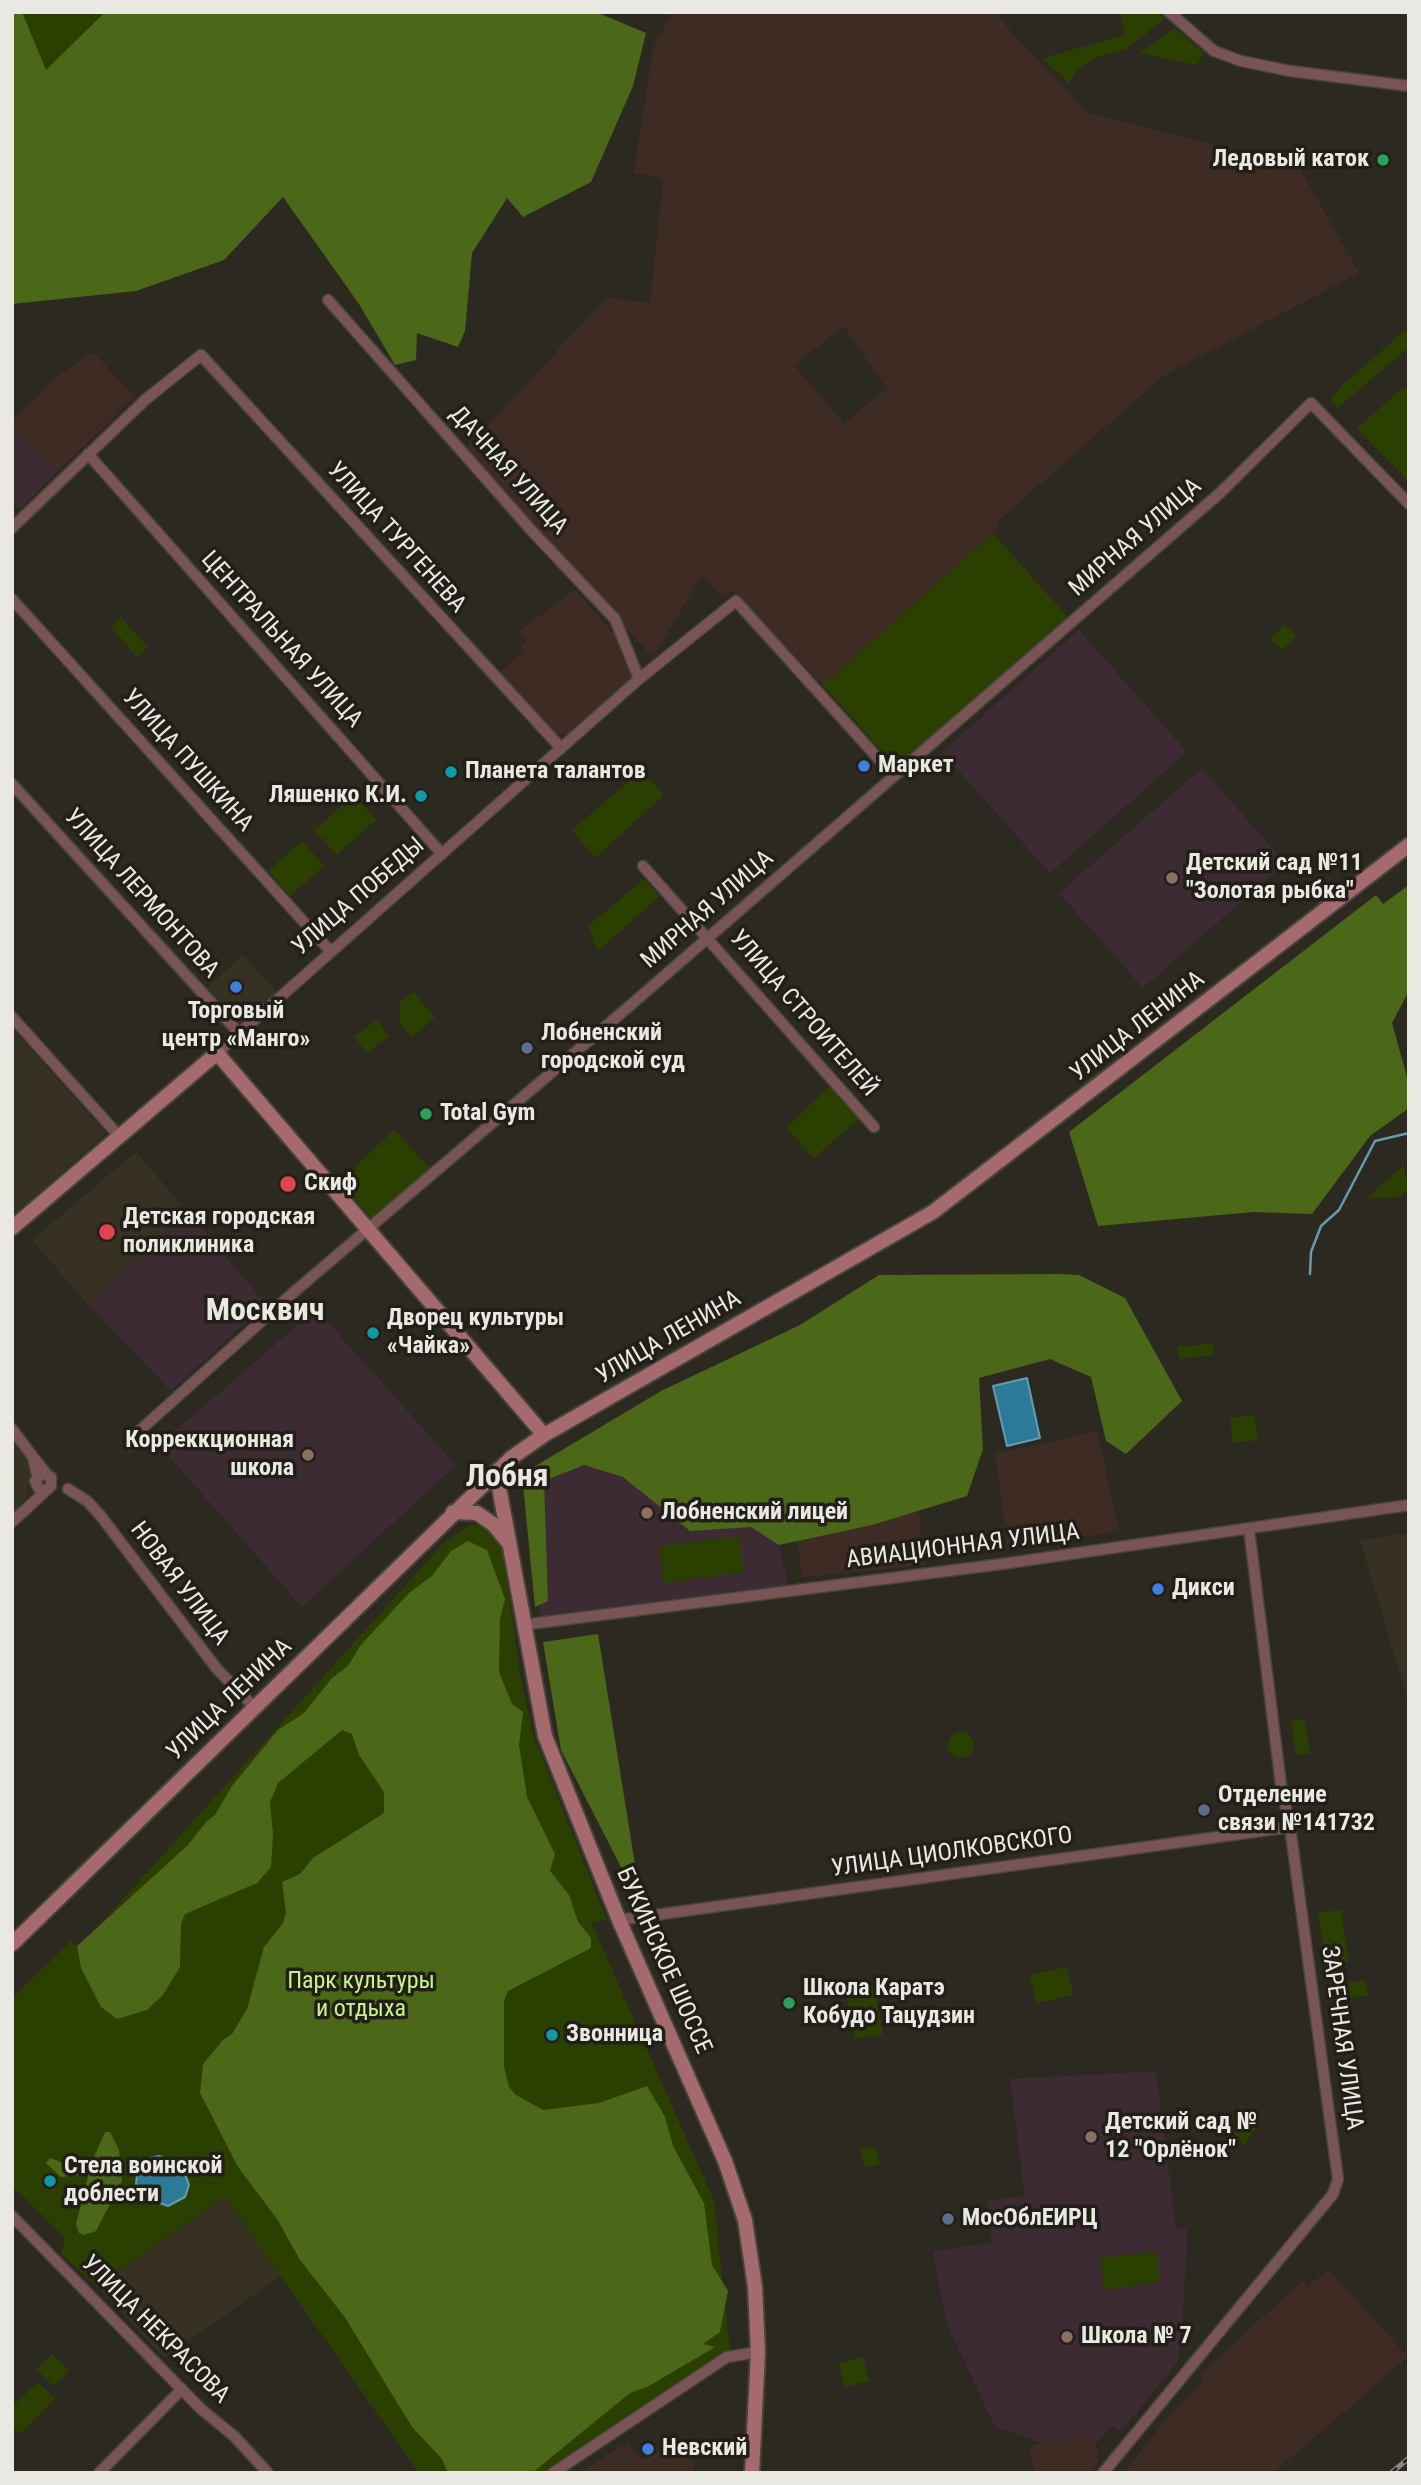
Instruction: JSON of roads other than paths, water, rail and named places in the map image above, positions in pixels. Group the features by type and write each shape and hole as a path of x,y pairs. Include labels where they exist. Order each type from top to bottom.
{"main road":[{"name":"УЛИЦА ЛЕНИНА","path":"12,1944 496,1471 544,1435 933,1212 1409,845"},
{"path":"217,1053 544,1435"},
{"name":"УЛИЦА ПОБЕДЫ","path":"12,1228 217,1053"},
{"name":"БУКИНСКОЕ ШОССЕ","path":"496,1471 522,1625 545,1736 619,1920 697,2094 745,2220 755,2287 758,2351 752,2473"},
{"path":"453,1512 477,1513 494,1525 508,1542"}],"street":[{"path":"1169,12 1214,51 1241,61 1290,71 1409,86"},
{"name":"ДАЧНАЯ УЛИЦА","path":"328,300 532,531 615,619 639,679"},
{"name":"УЛИЦА ТУРГЕНЕВА","path":"88,454 145,400 201,355 561,748"},
{"name":"МИРНАЯ УЛИЦА","path":"130,1445 138,1432 367,1230 1220,493 1311,403 1409,504"},
{"path":"12,528 88,454"},
{"name":"ЦЕНТРАЛЬНАЯ УЛИЦА","path":"88,454 442,854"},
{"name":"УЛИЦА ПУШКИНА","path":"12,599 331,952"},
{"name":"УЛИЦА ПОБЕДЫ","path":"217,1053 639,679 736,601 894,776"},
{"name":"УЛИЦА ЛЕРМОНТОВА","path":"12,785 239,1032"},
{"name":"УЛИЦА СТРОИТЕЛЕЙ","path":"643,866 874,1128"},
{"path":"12,1017 120,1137"},
{"path":"12,1429 33,1457 44,1482 23,1512 12,1522"},
{"name":"НОВАЯ УЛИЦА","path":"44,1482 68,1489 87,1501 217,1670 254,1707"},
{"name":"АВИАЦИОННАЯ УЛИЦА","path":"522,1625 1249,1530 1409,1505"},
{"name":"ЗАРЕЧНАЯ УЛИЦА","path":"1103,2473 1336,2187 1338,2179 1290,1827 1281,1785 1249,1530"},
{"name":"УЛИЦА ЦИОЛКОВСКОГО","path":"619,1920 1290,1827"},
{"name":"УЛИЦА НЕКРАСОВА","path":"12,2216 201,2409 234,2436 268,2473"},
{"path":"553,2473 727,2357 758,2351"},
{"path":"99,2473 182,2389"}],"water":[{"path":"1027,1378 1040,1438 1007,1446 993,1386"},
{"path":"159,2156 182,2165 189,2185 185,2197 168,2206 152,2200 136,2184 138,2165"}],"waterway":[{"name":"Лобня","path":"1310,1274 1311,1252 1321,1226 1339,1210 1375,1141 1409,1133"}],"railway":[{"path":"1391,2473 1409,2458"}],"place":[{"name":"Ледовый каток","path":"1383,160"},
{"name":"Маркет","path":"864,766"},
{"name":"Планета талантов","path":"451,772"},
{"name":"Ляшенко К.И.","path":"421,796"},
{"name":"Детский сад №11 \"Золотая рыбка\"","path":"1172,878"},
{"name":"Торговый центр «Манго»","path":"236,987"},
{"name":"Лобненский городской суд","path":"527,1048"},
{"name":"Total Gym","path":"426,1114"},
{"name":"Скиф","path":"288,1184"},
{"name":"Детская городская поликлиника","path":"107,1232"},
{"name":"Дворец культуры «Чайка»","path":"373,1333"},
{"name":"Корреккционная школа","path":"308,1455"},
{"name":"Лобненский лицей","path":"647,1513"},
{"name":"Дикси","path":"1158,1589"},
{"name":"Отделение связи №141732","path":"1204,1810"},
{"name":"Школа Каратэ Кобудо Тацудзин","path":"789,2003"},
{"name":"Звонница","path":"552,2035"},
{"name":"Детский сад № 12 \"Орлёнок\"","path":"1091,2137"},
{"name":"Стела воинской доблести","path":"50,2181"},
{"name":"МосОблЕИРЦ","path":"948,2219"},
{"name":"Школа № 7","path":"1067,2337"},
{"name":"Невский","path":"648,2449"}],"district":[{"name":"Москвич","path":"265,1312"},
{"name":"Лобня","path":"507,1478"}],"park label":[{"name":"Парк культуры и отдыха","path":"361,1996"}]}
